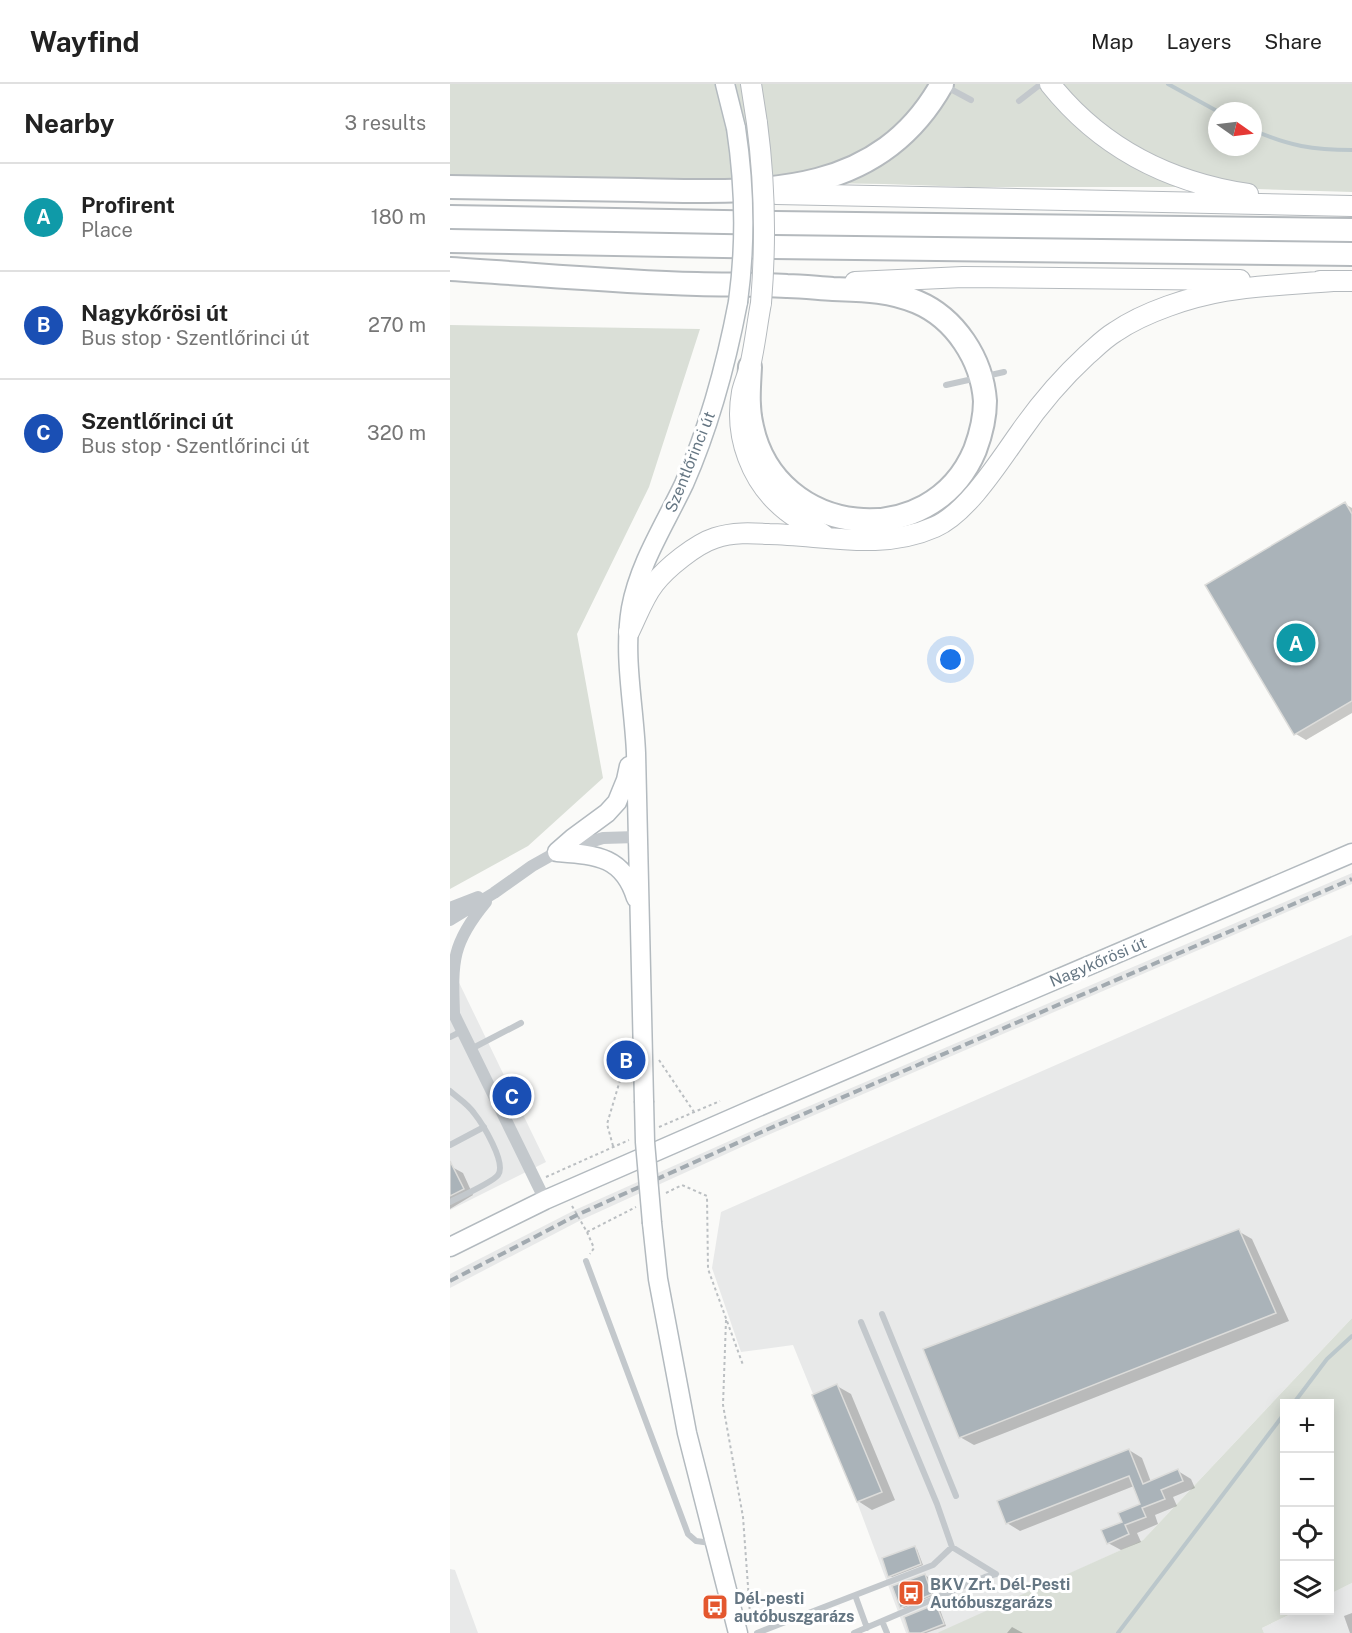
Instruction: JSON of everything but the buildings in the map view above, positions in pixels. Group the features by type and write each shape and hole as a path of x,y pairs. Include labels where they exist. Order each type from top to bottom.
{"highway":[{"path":"450,187 732,192 817,181 859,165 884,150 908,130 927,108 942,84"},
{"path":"450,217 1352,230"},
{"path":"450,241 1352,254"},
{"path":"450,269 891,293 917,302 939,315 956,331 973,356 981,378 985,401 980,433 964,470 943,493 916,510 886,519 854,520 838,517 812,508 790,492 772,473 757,444 752,428 749,412 750,367"}],"main road":[{"name":"Szentlőrinci út","path":"725,84 736,128 742,177 743,252 738,302 727,357 709,421 684,483 641,573 631,611 628,654 636,750 647,1173 658,1279 687,1433 738,1633"},
{"path":"751,84 762,169 765,215 764,261 761,303 750,367 742,391 741,431 754,471 774,499 787,511 829,538"},
{"path":"1050,84 1087,124 1124,151 1151,166 1197,184 1322,205"},
{"path":"732,192 1352,206"},
{"path":"787,286 963,277 1343,281"},
{"path":"630,632 643,601 654,584 682,557 714,538 740,533 797,534 863,541 888,540 937,526 957,512 974,494 1066,374 1114,332 1134,321 1175,304 1225,291 1343,281"},
{"path":"557,852 607,813 617,802 636,750"},
{"path":"557,852 591,855 610,861 624,874 632,886 640,909"},
{"name":"Nagykőrösi út","path":"450,1247 570,1189 1352,853"}],"street":[{"path":"450,920 557,852 603,838 637,837"},
{"path":"450,908 474,897 494,893"},
{"path":"494,893 469,923 455,954 452,1010 545,1200"}],"lane":[{"path":"942,84 971,100"},
{"path":"1019,101 1041,84"},
{"path":"946,385 1004,372"},
{"path":"471,1048 521,1023"},
{"path":"450,1037 462,1031"},
{"path":"450,1091 473,1111 484,1127 501,1162 500,1172 496,1178 450,1202"},
{"path":"450,1145 484,1127"},
{"path":"586,1262 688,1534 696,1541 715,1543"},
{"path":"882,1314 956,1496"},
{"path":"855,1633 996,1574 952,1547 937,1504 861,1322"},
{"path":"757,1633 933,1565 952,1547"},
{"path":"855,1595 867,1628"},
{"path":"882,1621 887,1633"}],"path":[{"path":"614,1147 607,1124 626,1060"},
{"path":"659,1060 694,1112"},
{"path":"653,1130 720,1101"},
{"path":"536,1181 633,1138"},
{"path":"661,1195 682,1185 708,1196 708,1269 743,1365"},
{"path":"570,1189 576,1203 572,1205 594,1248 586,1262"},
{"path":"587,1232 640,1206"},
{"path":"726,1320 723,1405 743,1518 750,1615"}],"shaded area":[{"path":"450,84 1352,84 1352,192 1257,189 1222,183 1183,187 968,187 450,178"},
{"path":"450,325 700,329 649,487 577,634 603,778 528,846 450,889"},
{"path":"1352,873 1352,884 768,1135 581,1220 450,1288 450,1274 575,1210 765,1125"},
{"name":"Dél-pesti autóbuszgarázs","path":"1352,935 1352,1318 1143,1540 947,1630 937,1633 906,1633 857,1502 793,1345 741,1352 712,1268 721,1212"},
{"path":"450,964 546,1162 450,1210"},
{"path":"1352,1318 1352,1583 1334,1592 1334,1399 1280,1399 1280,1615 1289,1615 1262,1628 1264,1633 937,1633 1143,1540"},
{"path":"450,1569 455,1570 478,1633 450,1633"},
{"path":"1352,1583 1352,1633 1264,1633 1262,1628 1289,1615 1334,1615 1334,1592"}],"waterway":[{"path":"1168,84 1208,106"},
{"path":"1262,134 1301,146 1352,150"},
{"path":"1297,1399 1327,1359 1352,1336"},
{"path":"1118,1633 1280,1419"}],"railway":[{"path":"450,1281 577,1215 766,1130 1352,879"}],"place":[{"name":"Profirent","path":"1296,643"},
{"name":"Nagykőrösi út","path":"626,1060"},
{"name":"Szentlőrinci út","path":"512,1096"},
{"name":"BKV Zrt. Dél-Pesti Autóbuszgarázs","path":"911,1593"},
{"name":"Dél-pesti autóbuszgarázs","path":"715,1607"}]}
